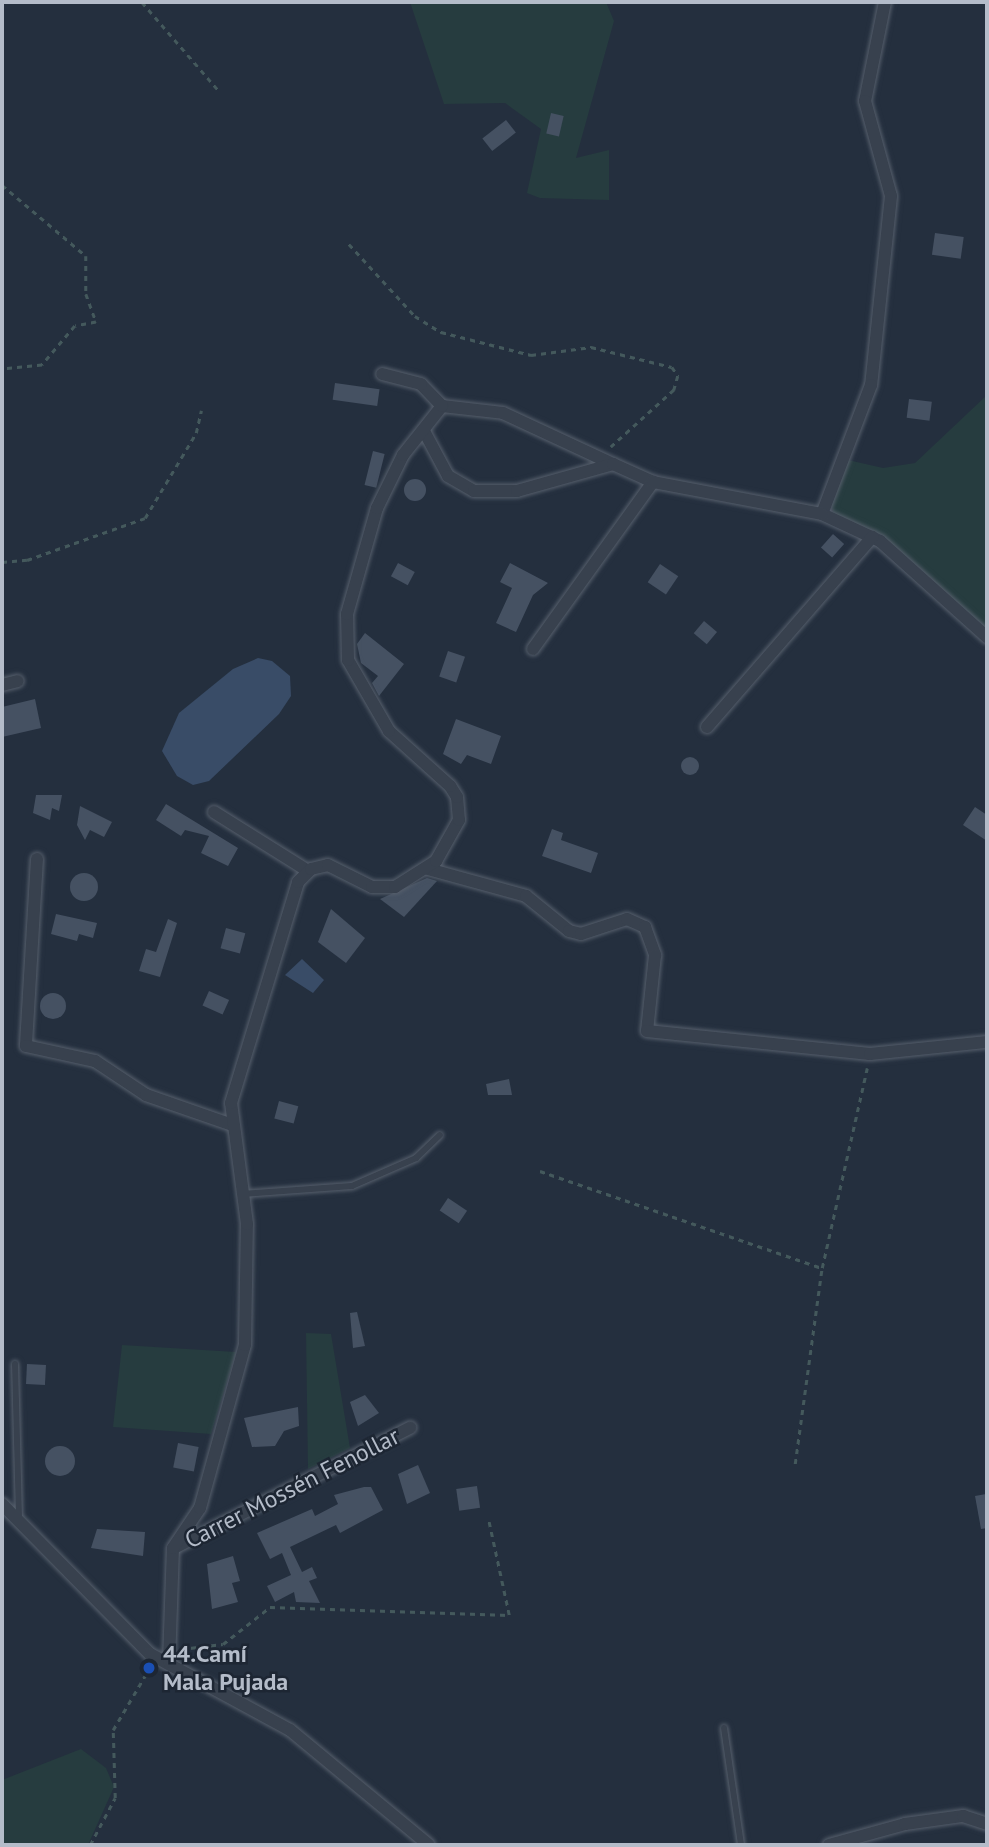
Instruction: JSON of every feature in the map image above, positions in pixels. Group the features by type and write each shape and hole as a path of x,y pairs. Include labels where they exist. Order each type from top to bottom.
{"street":[{"path":"822,514 872,385 891,196 865,101 885,2"},
{"path":"382,374 421,384 442,406 503,413 653,482 822,514 872,537 987,637"},
{"path":"165,1656 173,1548 200,1508 245,1345 242,1194 231,1103 298,882 308,872 337,867 383,889 428,869 456,831 457,797 404,747 367,702 348,660 346,628 377,508 403,455 442,406"},
{"path":"424,431 447,476 474,491 517,491 613,464"},
{"path":"533,649 653,482"},
{"path":"707,727 872,537"},
{"path":"2,685 18,681"},
{"path":"214,812 308,872"},
{"path":"37,859 26,1046 95,1061 146,1096 232,1125"},
{"path":"428,869 526,896 569,931 582,934 627,919 645,927 655,955 647,1031 870,1054 987,1042"},
{"name":"Carrer Mossén Fenollar","path":"173,1548 410,1428"},
{"path":"2,1504 165,1656 290,1730 429,1845"},
{"path":"829,1845 905,1824 963,1816 987,1824"}],"lane":[{"path":"242,1194 352,1186 416,1158 440,1135"},
{"path":"15,1364 19,1522"},
{"path":"724,1728 741,1845"}],"path":[{"path":"142,2 220,92"},
{"path":"2,185 86,256 86,294 96,322 75,326 42,365 2,369"},
{"path":"349,244 415,316 441,332 531,355 591,347 672,367 678,376 674,390 600,458"},
{"path":"2,562 27,560 145,518 196,433 201,411"},
{"path":"795,1464 822,1268 870,1054"},
{"path":"540,1171 822,1268"},
{"path":"90,1845 115,1798 113,1730 165,1656 223,1644 270,1606 509,1615 488,1518"}],"green space":[{"path":"410,2 606,2 614,21 576,158 609,150 609,200 540,198 527,193 541,129 505,103 444,104"},
{"path":"987,395 987,631 834,514 831,505 848,460 883,468 915,463"},
{"path":"306,1333 331,1334 350,1448 308,1469"},
{"path":"122,1345 236,1352 211,1434 113,1427"},
{"path":"81,1749 106,1768 114,1787 88,1845 2,1845 2,1780"}],"water":[{"path":"258,658 272,661 290,676 291,696 279,714 209,781 193,785 177,776 162,751 179,713 233,669"},
{"path":"302,959 324,980 313,993 285,975"}],"building":[{"path":"551,113 564,116 559,136 546,133"},
{"path":"506,120 516,133 492,151 482,138"},
{"path":"935,233 964,237 961,259 932,255"},
{"path":"335,383 380,389 377,406 333,400"},
{"path":"909,399 932,402 930,421 907,418"},
{"path":"373,451 385,454 376,488 365,485"},
{"path":"415,479 423,482 426,490 423,498 415,501 407,498 404,490 407,482"},
{"path":"833,534 844,544 832,557 821,547"},
{"path":"398,563 415,572 408,585 391,576"},
{"path":"510,563 548,583 533,595 516,632 496,623 512,588 500,582"},
{"path":"660,564 678,576 666,595 648,582"},
{"path":"704,621 717,632 707,644 694,633"},
{"path":"365,633 404,664 379,696 372,683 378,676 361,663 357,644"},
{"path":"448,651 465,657 456,682 439,677"},
{"path":"35,699 41,728 2,737 2,707"},
{"path":"456,719 501,736 491,764 467,755 461,764 443,754"},
{"path":"686,757 694,757 699,766 697,773 686,775 681,770 681,762"},
{"path":"36,795 62,795 59,811 52,808 50,820 33,813"},
{"path":"166,804 238,848 228,866 201,853 209,836 185,830 181,836 156,820"},
{"path":"80,806 112,822 104,837 90,830 85,840 77,825"},
{"path":"975,807 987,815 987,841 963,825"},
{"path":"552,829 563,833 561,840 598,853 591,873 542,856"},
{"path":"84,873 94,877 98,887 94,897 84,901 74,897 70,887 74,877"},
{"path":"427,878 437,881 404,917 380,899"},
{"path":"331,909 365,938 346,963 318,942"},
{"path":"56,914 97,923 93,938 79,934 77,941 51,934"},
{"path":"168,919 177,923 160,977 139,971 146,949 156,952"},
{"path":"226,928 245,933 240,953 221,948"},
{"path":"209,991 229,1000 223,1015 202,1006"},
{"path":"53,993 62,997 66,1006 62,1015 53,1019 44,1015 40,1006 44,997"},
{"path":"509,1079 512,1095 488,1095 486,1084"},
{"path":"279,1101 298,1106 294,1124 274,1118"},
{"path":"448,1198 467,1211 459,1223 440,1210"},
{"path":"357,1312 365,1346 353,1348 350,1313"},
{"path":"27,1364 46,1365 45,1385 26,1384"},
{"path":"365,1395 379,1413 358,1426 350,1402"},
{"path":"298,1407 299,1426 284,1431 275,1446 252,1447 244,1418"},
{"path":"178,1443 199,1447 194,1472 173,1468"},
{"path":"60,1446 71,1450 75,1461 71,1472 60,1476 49,1472 45,1461 49,1450"},
{"path":"418,1465 430,1493 407,1504 398,1474"},
{"path":"477,1486 480,1508 459,1511 456,1489"},
{"path":"371,1487 383,1510 340,1533 336,1525 290,1547 302,1572 312,1567 317,1578 309,1581 320,1603 296,1602 294,1592 275,1602 267,1586 291,1575 282,1553 270,1559 257,1533 312,1509 315,1516 338,1504 334,1495"},
{"path":"986,1494 987,1528 981,1529 975,1496"},
{"path":"97,1529 145,1532 143,1556 91,1548"},
{"path":"233,1556 240,1581 232,1583 238,1602 212,1609 207,1564"}],"place":[{"name":"44.Camí Mala Pujada","path":"149,1668"}]}
